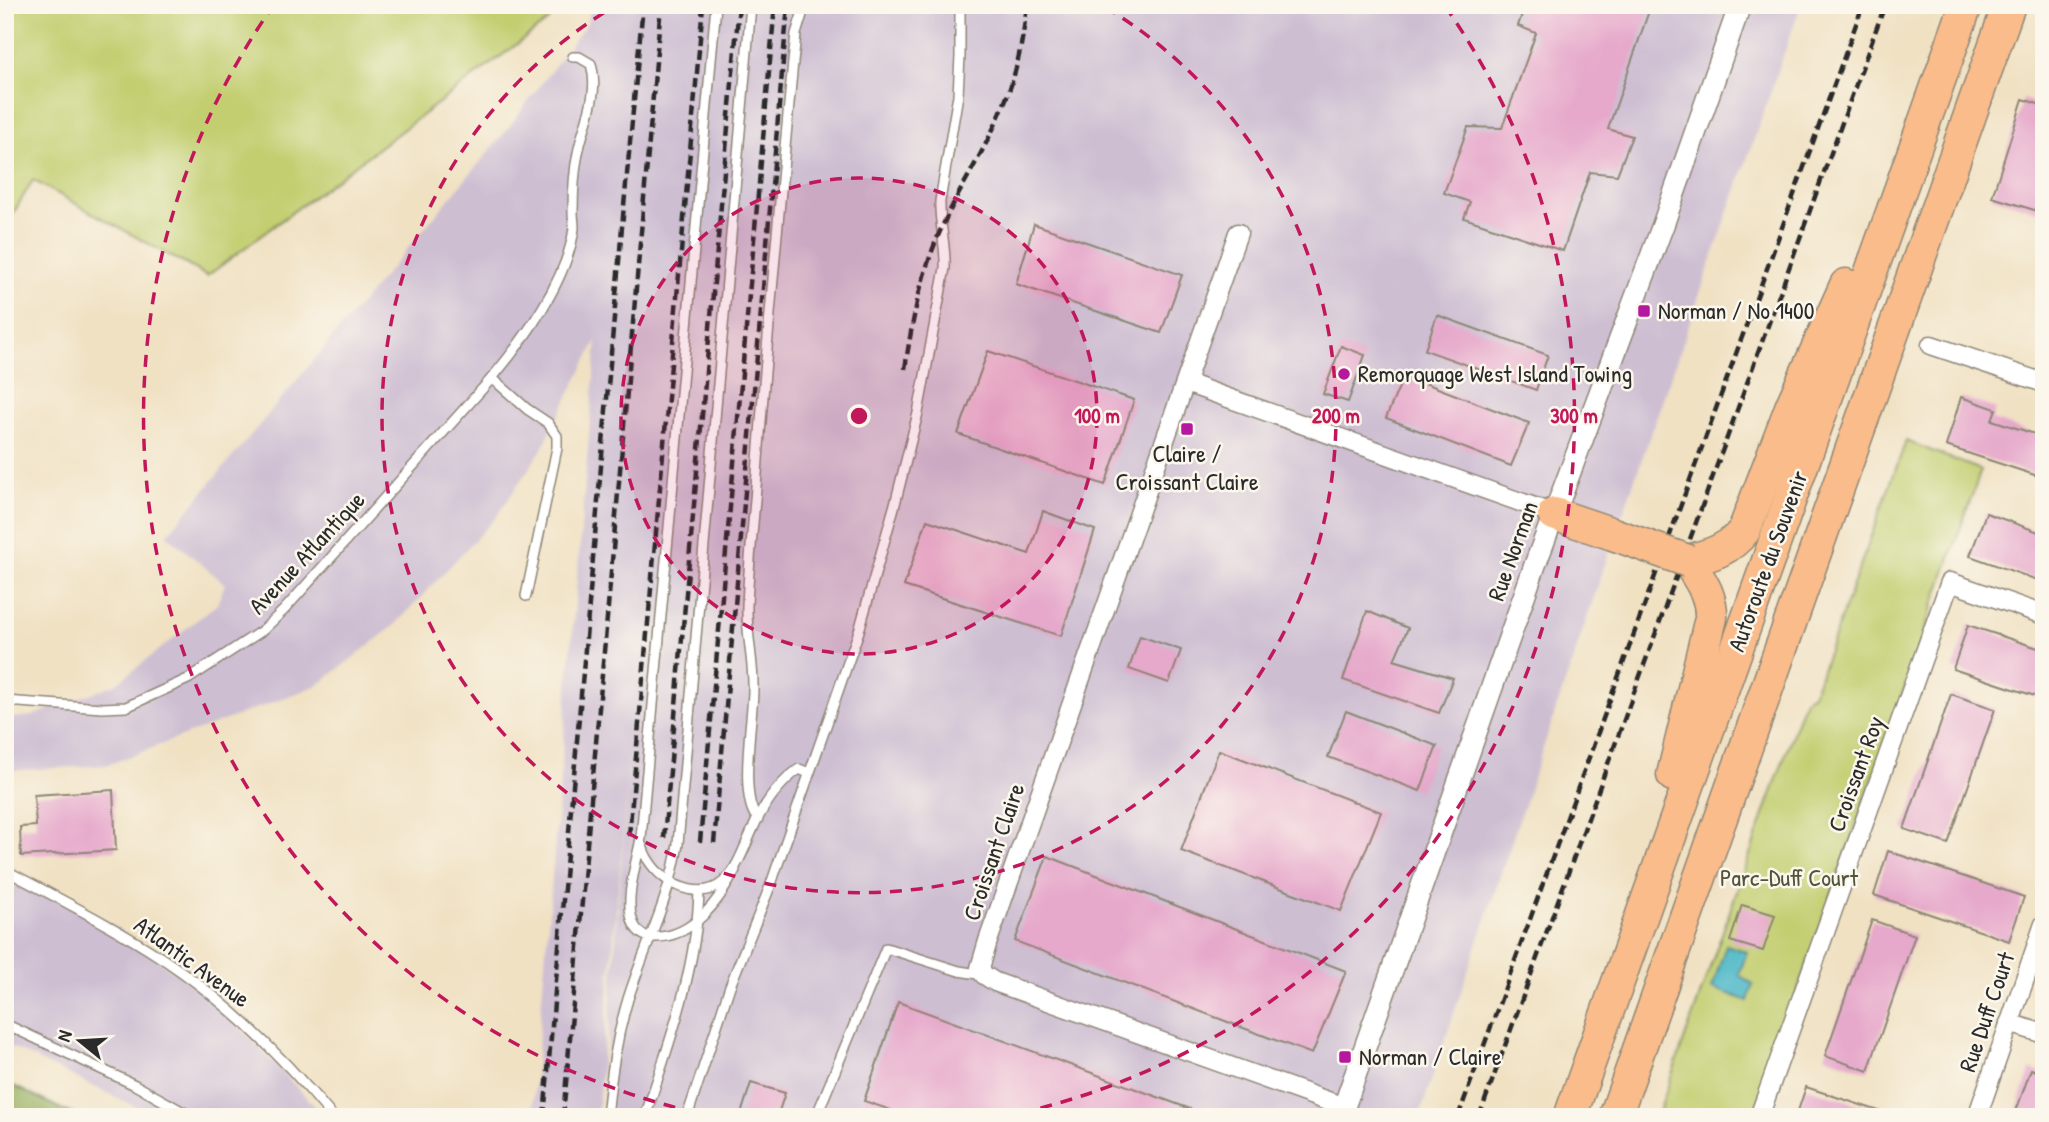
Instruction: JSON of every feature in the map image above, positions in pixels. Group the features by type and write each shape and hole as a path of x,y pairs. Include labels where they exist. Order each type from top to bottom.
{"highway":[{"name":"Autoroute du Souvenir","path":"1570,1117 1966,5"},
{"name":"Autoroute du Souvenir","path":"1615,1117 2009,5"},
{"path":"1693,563 1730,545 1744,531 1792,404 1940,76"},
{"path":"1554,514 1693,563 1708,593 1712,608 1642,914"}],"street":[{"name":"Rue Norman","path":"1342,1112 1554,514 1668,210 1740,5"},
{"name":"Croissant Claire","path":"984,975 980,968 984,954 1238,233"},
{"path":"1931,345 2044,383"},
{"path":"1185,383 1554,514"},
{"name":"Croissant Roy","path":"1759,1117 1950,582 2044,615"},
{"name":"Rue Duff Court","path":"1977,1117 2044,924"},
{"path":"984,975 995,982 1342,1112"},
{"path":"2009,1023 2044,1034"}],"lane":[{"path":"716,5 641,838 631,892 631,916 637,930 650,937 668,936 687,928 697,920 723,892 771,797 799,769 809,773"},
{"path":"607,1117 614,1050 628,998 670,882 678,844 751,5"},
{"path":"758,819 751,810 749,795 749,733 754,691 747,632 749,574 793,62 796,34 805,5"},
{"path":"687,1117 730,986 771,884 859,631 918,413 945,268 946,249 940,201 958,95 960,5"},
{"name":"Avenue Atlantique","path":"5,701 102,708 126,707 188,679 263,630 492,378 532,325 568,252 574,227 577,156 595,80 590,64 579,57 573,57"},
{"path":"492,378 527,409 548,423 557,442 526,596"},
{"path":"641,838 645,856 656,871 683,888 699,891 712,889 720,886 734,870"},
{"name":"Atlantic Avenue","path":"5,870 120,933 181,971 265,1042 333,1117"},
{"path":"645,1117 677,1016 692,950 699,891"},
{"path":"816,1117 886,948 959,971 984,975"},
{"path":"5,1024 135,1085 192,1117"}],"shaded area":[{"path":"591,5 1801,5 1604,567 1419,1117 602,1117 657,404 623,838 597,1117 532,1117 597,340 540,452 496,517 395,625 318,685 107,765 5,771 5,719 31,716 116,684 217,604 225,584 167,535 506,131 587,23"},
{"path":"5,871 117,928 224,1010 325,1117 157,1117 5,1044"}],"green space":[{"path":"5,5 558,5 548,21 207,276 33,180 5,227"},
{"name":"Parc-Duff Court","path":"1906,441 1981,470 1753,1117 1657,1117 1805,699 1813,694"},
{"path":"5,1082 78,1117 5,1117"}],"water":[{"path":"1726,945 1747,952 1739,975 1753,984 1748,1001 1712,988"}],"building":[{"path":"1525,5 1651,5 1608,129 1632,136 1617,175 1590,172 1563,251 1464,218 1470,202 1444,193 1468,127 1502,128 1536,33 1518,26"},
{"path":"2023,99 2044,106 2044,213 1992,197"},
{"path":"1034,224 1182,275 1161,333 1016,284"},
{"path":"1437,315 1548,355 1536,390 1425,350"},
{"name":"Remorquage West Island Towing","path":"1341,346 1365,355 1348,402 1323,394"},
{"path":"988,351 1134,400 1105,485 958,434"},
{"path":"1404,375 1529,423 1511,466 1386,418"},
{"path":"1961,397 1996,409 1992,420 2044,437 2044,478 1946,446"},
{"path":"1043,511 1095,530 1061,636 904,586 927,520 1029,554"},
{"path":"1986,513 2044,534 2044,570 2040,581 1970,556"},
{"path":"1367,611 1408,628 1394,660 1453,678 1439,713 1343,680"},
{"path":"1968,625 2044,650 2044,699 1953,669"},
{"path":"1140,636 1181,650 1169,683 1129,669"},
{"path":"1951,694 1995,709 1948,844 1904,829"},
{"path":"1346,711 1437,746 1420,791 1328,757"},
{"path":"1219,750 1381,812 1341,911 1181,851"},
{"path":"113,790 116,850 21,856 20,827 36,826 34,795"},
{"path":"1888,851 2024,897 2009,941 1874,895"},
{"path":"1047,856 1346,971 1312,1054 1015,941"},
{"path":"1742,905 1775,915 1763,951 1730,941"},
{"path":"1872,920 1915,935 1868,1071 1825,1056"},
{"path":"898,1002 1207,1117 911,1117 864,1101"},
{"path":"2031,1069 2044,1074 2044,1117 2014,1117"},
{"path":"751,1083 785,1093 777,1117 740,1117"},
{"path":"1806,1087 1888,1114 1888,1117 1796,1117"}],"railway":[{"path":"544,1117 643,5"},
{"path":"563,1117 661,5"},
{"path":"629,836 703,5"},
{"path":"664,838 739,5"},
{"path":"700,842 775,5"},
{"path":"714,843 788,5"},
{"path":"905,369 914,315 928,263 941,229 990,136 1009,92 1019,56 1027,5"},
{"path":"1458,1117 1863,5"},
{"path":"1479,1117 1885,5"}],"place":[{"name":"Norman / No 1400","path":"1644,311"},
{"name":"Remorquage West Island Towing","path":"1344,374"},
{"name":"Claire / Croissant Claire","path":"1187,429"},
{"name":"Norman / Claire","path":"1345,1057"}]}
